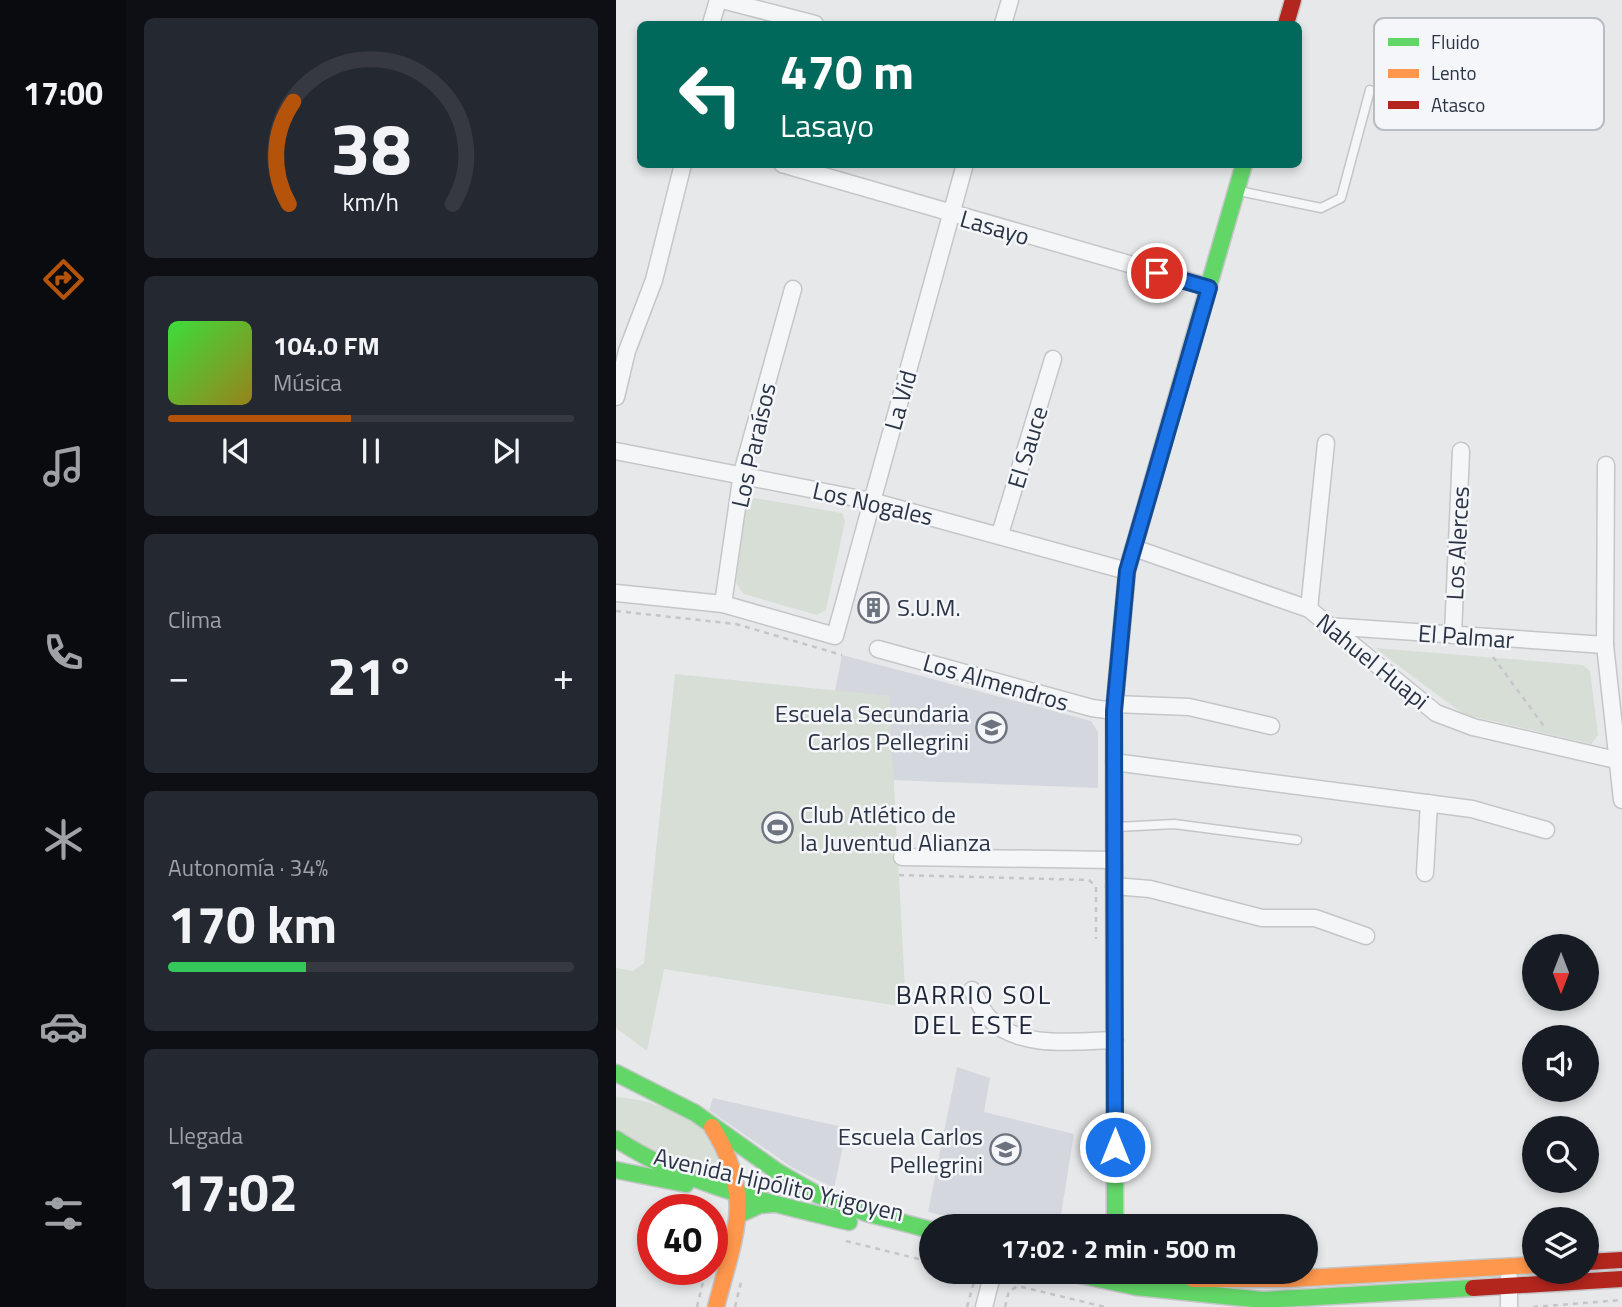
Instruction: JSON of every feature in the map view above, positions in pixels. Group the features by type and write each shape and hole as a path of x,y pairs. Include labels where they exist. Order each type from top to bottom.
{"main road":[{"path":"1287,21 1293,0"},
{"path":"1115,1214 1114,708 1127,571 1242,168"},
{"path":"616,1073 642,1090"},
{"name":"Avenida Hipólito Yrigoyen","path":"616,1089 655,1093 706,1119 802,1188 832,1201 919,1226"},
{"path":"706,1119 729,1153 741,1195 716,1307"},
{"path":"616,1139 638,1155 729,1198 738,1215"},
{"name":"Avenida Hipólito Yrigoyen","path":"616,1170 778,1203 919,1240"},
{"path":"738,1215 760,1205 778,1203"},
{"path":"1599,1261 1622,1260"},
{"path":"1318,1276 1522,1265"},
{"path":"1147,1284 1187,1293 1263,1303 1622,1279"}],"street":[{"path":"713,21 724,0 778,7 808,21"},
{"path":"1004,21 1010,0"},
{"path":"616,397 627,351 654,280 682,168"},
{"name":"Lasayo","path":"795,168 1209,288"},
{"name":"La Vid","path":"723,604 835,636 964,168"},
{"name":"Los Paraísos","path":"723,604 742,473 793,289"},
{"name":"El Sauce","path":"1000,534 1053,359"},
{"path":"1309,609 1326,443"},
{"name":"Los Nogales","path":"616,451 742,473 871,501 1000,534 1127,571"},
{"name":"Los Alerces","path":"1453,635 1461,451"},
{"path":"1605,465 1605,645 1622,800"},
{"name":"Nahuel Huapi","path":"1134,548 1309,609 1436,713 1473,727 1616,760"},
{"path":"616,593 723,604"},
{"name":"El Palmar","path":"1328,626 1605,645"},
{"name":"Los Almendros","path":"878,649 1092,708 1189,708 1271,726"},
{"path":"1114,762 1409,803 1472,809 1546,830"},
{"path":"1425,873 1429,803"},
{"path":"902,857 1113,860"},
{"path":"1114,886 1150,889 1250,916 1315,918 1366,936"},
{"path":"972,990 989,1018 1006,1032 1040,1041 1115,1041"},
{"path":"1508,1266 1509,1307"},
{"path":"984,1307 990,1284"},
{"path":"1261,1284 1263,1303"}],"lane":[{"path":"1237,190 1321,208 1341,198 1370,90"},
{"path":"1114,827 1174,824 1297,840"}],"path":[{"path":"616,611 736,624 842,655"},
{"path":"1493,657 1550,734"},
{"path":"899,875 1089,880 1096,887 1097,943"},
{"path":"836,1238 919,1259"},
{"path":"735,1307 742,1279"},
{"path":"967,1307 973,1284"},
{"path":"697,1307 702,1285"},
{"path":"1005,1307 1009,1291 1018,1286 1105,1307"},
{"path":"1533,1307 1622,1300"}],"shaded area":[{"path":"754,498 842,513 845,521 826,610 817,615 744,594 736,583 746,504"},
{"path":"1375,648 1583,665 1590,671 1598,735 1591,744 1463,714"},
{"name":"Escuela Secundaria Carlos Pellegrini","path":"842,655 1091,721 1098,732 1098,788 892,780 889,696 835,691"},
{"name":"Club Atlético de la Juventud Alianza","path":"675,674 889,696 906,1007 664,969 647,1051 616,1028 616,968 633,971 644,963"},
{"name":"Escuela Carlos Pellegrini","path":"957,1067 990,1078 984,1112 1074,1134 1061,1214 928,1212"},
{"path":"616,1097 661,1107 693,1123 716,1147 731,1181 715,1181 616,1131"},
{"path":"713,1098 847,1128 834,1188 793,1168 709,1110"}],"traffic: fast":[{"path":"1189,354 1243,168"},
{"path":"1114,853 1115,1214"},
{"path":"616,1073 695,1113 778,1172 818,1195 866,1213 919,1227"},
{"path":"616,1139 643,1155 700,1181 849,1222"},
{"path":"616,1170 686,1184"},
{"path":"738,1215 760,1205 774,1204"},
{"path":"1122,1284 1263,1300 1473,1288"}],"traffic: slow":[{"path":"1114,853 1114,711 1127,571 1189,354"},
{"path":"712,1127 725,1152 737,1195 734,1236 716,1307"},
{"path":"1318,1277 1522,1266"}],"traffic: jam":[{"path":"1287,21 1293,0"},
{"path":"1599,1261 1622,1260"},
{"path":"1473,1288 1622,1279"}],"place":[{"name":"S.U.M.","path":"874,607"},
{"name":"Escuela Secundaria Carlos Pellegrini","path":"992,727"},
{"name":"Club Atlético de la Juventud Alianza","path":"777,828"},
{"name":"Escuela Carlos Pellegrini","path":"1006,1150"}],"district":[{"name":"BARRIO SOL DEL ESTE","path":"974,1009"}],"route":[{"path":"1115,1147 1114,711 1127,571 1209,288 1157,273"}]}
